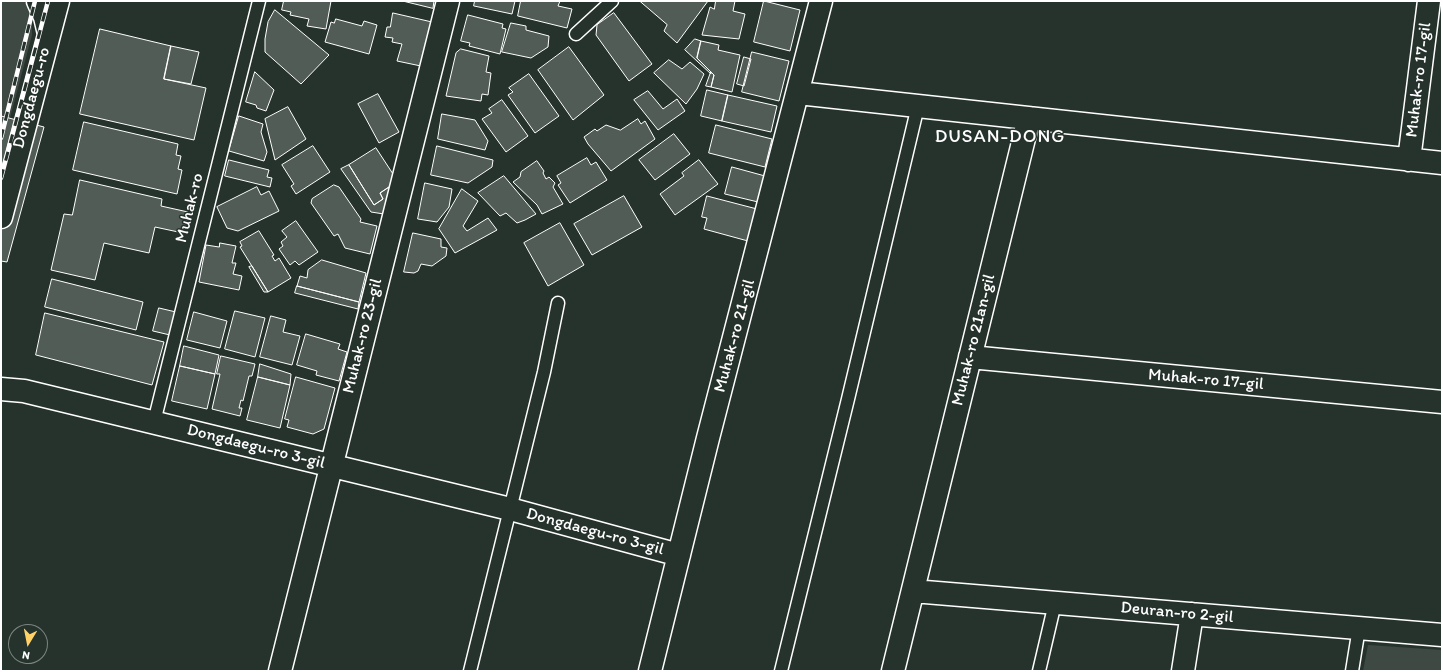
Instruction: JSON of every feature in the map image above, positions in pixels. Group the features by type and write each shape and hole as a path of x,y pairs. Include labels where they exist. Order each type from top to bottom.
{"street":[{"path":"38,1 45,17 49,36"},
{"name":"Dongdaegu-ro","path":"1,218 58,1"},
{"name":"Muhak-ro 23-gil","path":"280,671 448,1"},
{"name":"Muhak-ro 21-gil","path":"650,671 821,1"},
{"name":"Muhak-ro 17-gil","path":"1409,160 1429,1"},
{"path":"798,92 1029,118"},
{"name":"Muhak-ro 17-gil","path":"1029,118 1442,163"},
{"name":"Muhak-ro 21an-gil","path":"893,671 1029,118"},
{"name":"Muhak-ro 17-gil","path":"970,357 1442,402"},
{"name":"Dongdaegu-ro 3-gil","path":"1,389 24,391 331,465 510,509 679,555"},
{"name":"Deuran-ro 2-gil","path":"912,591 1442,635"},
{"path":"1183,671 1192,614"}],"lane":[{"name":"Muhak-ro","path":"154,422 259,1"},
{"path":"576,34 612,1"},
{"path":"781,671 918,106"},
{"name":"Dongdaegu-ro 3-gil","path":"470,671 544,372 558,303"},
{"path":"1039,671 1055,603"},
{"path":"1352,671 1359,628"}],"shaded area":[{"path":"1,1 25,1 32,16 32,35 1,152"},
{"path":"1368,645 1442,650 1442,671 1363,671"}],"building":[{"path":"284,1 331,1 326,29 307,26 309,19 290,15 291,12 282,10"},
{"path":"403,1 434,1 433,8"},
{"path":"475,1 515,1 512,14 474,6"},
{"path":"521,1 560,1 558,6 572,9 567,28 518,16"},
{"path":"640,1 708,1 677,43 664,31 667,25"},
{"path":"716,1 735,1 733,11 745,14 739,39 702,35 710,7 714,9"},
{"path":"764,1 800,10 790,51 754,42"},
{"path":"275,10 329,55 301,84 265,52 265,39 268,22"},
{"path":"393,13 432,22 421,66 397,61 402,44 392,42 393,38 385,37 387,27 390,27"},
{"path":"614,13 652,64 629,81 596,35 597,25"},
{"path":"468,15 503,24 502,28 506,29 500,54 469,46 470,43 461,41"},
{"path":"336,19 362,26 364,21 377,25 369,54 325,42 331,22 334,23"},
{"path":"511,23 526,26 526,30 549,36 548,47 531,58 502,52"},
{"path":"100,29 171,46 164,79 206,88 194,140 80,114"},
{"path":"695,39 701,41 697,58 711,72 711,74 685,50"},
{"path":"701,41 719,45 718,50 740,55 732,92 711,87 714,75 697,58"},
{"path":"171,46 199,52 191,84 164,79"},
{"path":"569,47 604,95 573,120 538,70"},
{"path":"461,49 489,56 486,72 491,73 488,95 482,94 481,101 446,96 456,53"},
{"path":"752,52 789,61 779,101 742,92"},
{"path":"744,57 751,59 744,86 737,84"},
{"path":"669,60 682,69 690,62 704,74 697,89 686,104 654,73"},
{"path":"255,72 274,90 266,111 257,108 256,105 246,102"},
{"path":"711,72 714,75 711,87 706,86"},
{"path":"529,74 559,116 535,133 508,95 513,92 509,88"},
{"path":"707,90 728,95 722,121 701,116"},
{"path":"648,91 663,109 677,99 685,111 658,130 634,100"},
{"path":"378,94 399,132 379,143 358,104"},
{"path":"728,95 777,106 771,132 722,121"},
{"path":"502,100 528,136 506,152 482,119 492,113 489,109"},
{"path":"288,107 306,139 275,160 265,119"},
{"path":"442,114 475,120 488,141 485,150 438,139"},
{"path":"1,116 44,127 7,262 1,261"},
{"path":"239,116 263,124 261,132 267,152 264,161 229,151"},
{"path":"638,119 641,124 645,121 655,139 611,171 588,144 584,137 595,129 597,131 606,125 620,130"},
{"path":"84,122 178,144 176,155 181,156 178,169 182,170 177,194 73,170"},
{"path":"716,125 772,139 765,167 709,153"},
{"path":"674,134 690,154 655,180 639,160"},
{"path":"313,146 330,172 296,194 291,186 294,184 282,165"},
{"path":"437,146 493,160 492,167 468,183 431,175"},
{"path":"376,148 393,174 392,185 380,193 383,199 374,205 349,165"},
{"path":"587,158 591,165 596,162 607,180 570,203 558,185 561,183 557,176"},
{"path":"229,160 269,170 267,177 272,178 270,187 225,176"},
{"path":"699,160 718,184 675,215 660,194 684,176 682,173"},
{"path":"537,161 544,171 543,173 546,179 549,177 555,183 553,187 563,204 542,214 537,205 513,182 520,177 521,172"},
{"path":"349,165 374,205 383,199 380,193 392,185 384,214 371,212 341,169"},
{"path":"732,167 765,176 758,202 725,194"},
{"path":"504,176 536,214 517,223 506,213 500,216 478,193"},
{"path":"80,180 162,199 161,206 188,212 183,233 155,227 149,253 104,243 95,280 51,270 64,214 72,215"},
{"path":"425,183 452,189 449,207 437,222 418,219"},
{"path":"334,185 339,187 361,219 360,222 377,226 370,254 345,248 338,234 334,236 311,203 312,199"},
{"path":"257,187 261,195 269,191 279,211 238,231 227,228 217,207"},
{"path":"462,189 478,201 463,226 467,231 488,218 497,230 455,253 439,229"},
{"path":"624,196 642,227 592,255 574,224"},
{"path":"707,196 757,209 748,241 704,229 707,218 702,217"},
{"path":"296,221 318,252 299,265 295,261 290,265 279,249 283,246 281,242 287,237 282,231"},
{"path":"560,223 584,265 548,286 524,243"},
{"path":"259,231 274,255 272,256 275,261 279,258 291,278 268,292 240,247 242,246 240,242"},
{"path":"413,233 441,239 441,247 447,248 446,256 432,266 421,264 418,271 414,273 404,272"},
{"path":"220,243 236,246 232,263 236,263 233,274 242,276 239,290 199,282 206,245 219,247"},
{"path":"322,260 366,273 359,302 297,286 300,276 307,278 308,270"},
{"path":"252,266 268,292 264,292 249,267"},
{"path":"52,279 143,302 136,330 45,307"},
{"path":"297,286 359,302 358,309 295,293"},
{"path":"159,308 176,312 170,335 153,331"},
{"path":"235,311 265,318 255,357 225,349"},
{"path":"194,312 227,321 220,348 187,340"},
{"path":"45,313 164,342 152,385 36,355"},
{"path":"271,316 286,320 283,332 300,336 292,365 260,357"},
{"path":"306,334 340,344 338,349 347,352 339,381 316,375 317,371 297,365"},
{"path":"184,346 219,355 215,374 180,366"},
{"path":"221,356 255,364 252,376 249,376 243,401 241,400 239,408 242,408 240,416 212,409 220,374 217,374"},
{"path":"260,364 291,374 290,385 258,377"},
{"path":"180,366 215,374 207,409 172,401"},
{"path":"258,377 290,385 280,428 247,420"},
{"path":"296,377 335,388 324,429 313,434 287,427 289,420 285,419"}],"railway":[{"path":"1,138 35,1"},
{"path":"1,178 48,1"}],"district":[{"name":"DUSAN-DONG","path":"1000,137"}]}
